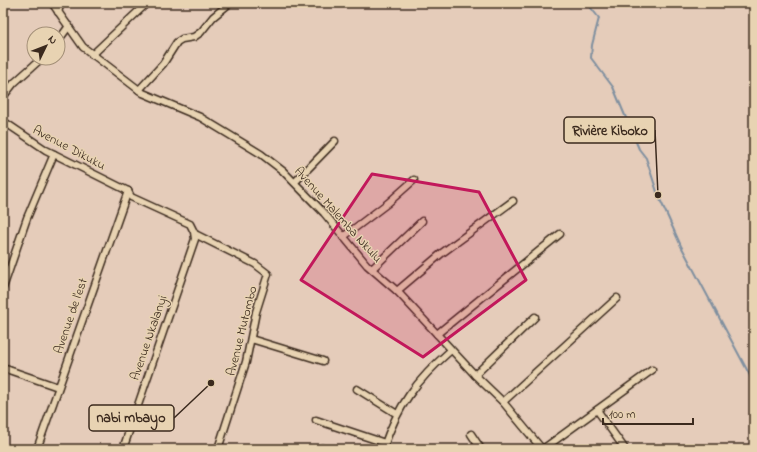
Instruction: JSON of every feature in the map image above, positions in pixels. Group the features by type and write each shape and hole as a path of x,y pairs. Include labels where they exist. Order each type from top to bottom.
{"street":[{"name":"Avenue Malemba Nkulu","path":"52,3 83,47 139,90 145,94 200,117 261,154 294,182 372,269 397,291 475,376 503,402 543,449"},
{"path":"58,12 61,3"},
{"path":"92,55 147,3"},
{"path":"139,90 163,64 177,42 182,39 194,37 201,32 216,14 230,3"},
{"path":"66,30 69,26"},
{"path":"3,98 14,83 33,66"},
{"name":"Avenue Dikuku","path":"3,121 28,139 54,154 128,191 131,197 190,224 195,234"},
{"path":"294,182 335,141"},
{"path":"3,288 27,218 54,154"},
{"path":"343,237 388,203 414,180"},
{"name":"Avenue de l'est","path":"37,449 128,191"},
{"path":"397,291 419,272 513,200"},
{"path":"372,269 422,221"},
{"name":"Avenue Mutombo","path":"195,234 255,264 267,273 244,368 218,449"},
{"name":"Avenue Nkalanyi","path":"123,449 195,240 195,234"},
{"path":"437,334 560,234"},
{"path":"503,402 617,298"},
{"path":"475,376 534,317"},
{"path":"251,339 323,361"},
{"path":"316,420 384,446 397,414 417,384 451,350"},
{"path":"3,368 58,387"},
{"path":"543,449 652,370"},
{"path":"357,389 397,414"},
{"path":"597,410 625,449"},
{"path":"471,434 481,449"}],"highlighted area":[{"path":"372,174 479,192 526,280 423,357 301,280"}],"waterway":[{"path":"587,3 599,18 592,45 591,58 613,87 639,149 646,158 658,195 681,246 754,383"}],"place":[{"name":"Rivière Kiboko","path":"658,195"},
{"name":"nabi mbayo","path":"211,383"}]}
